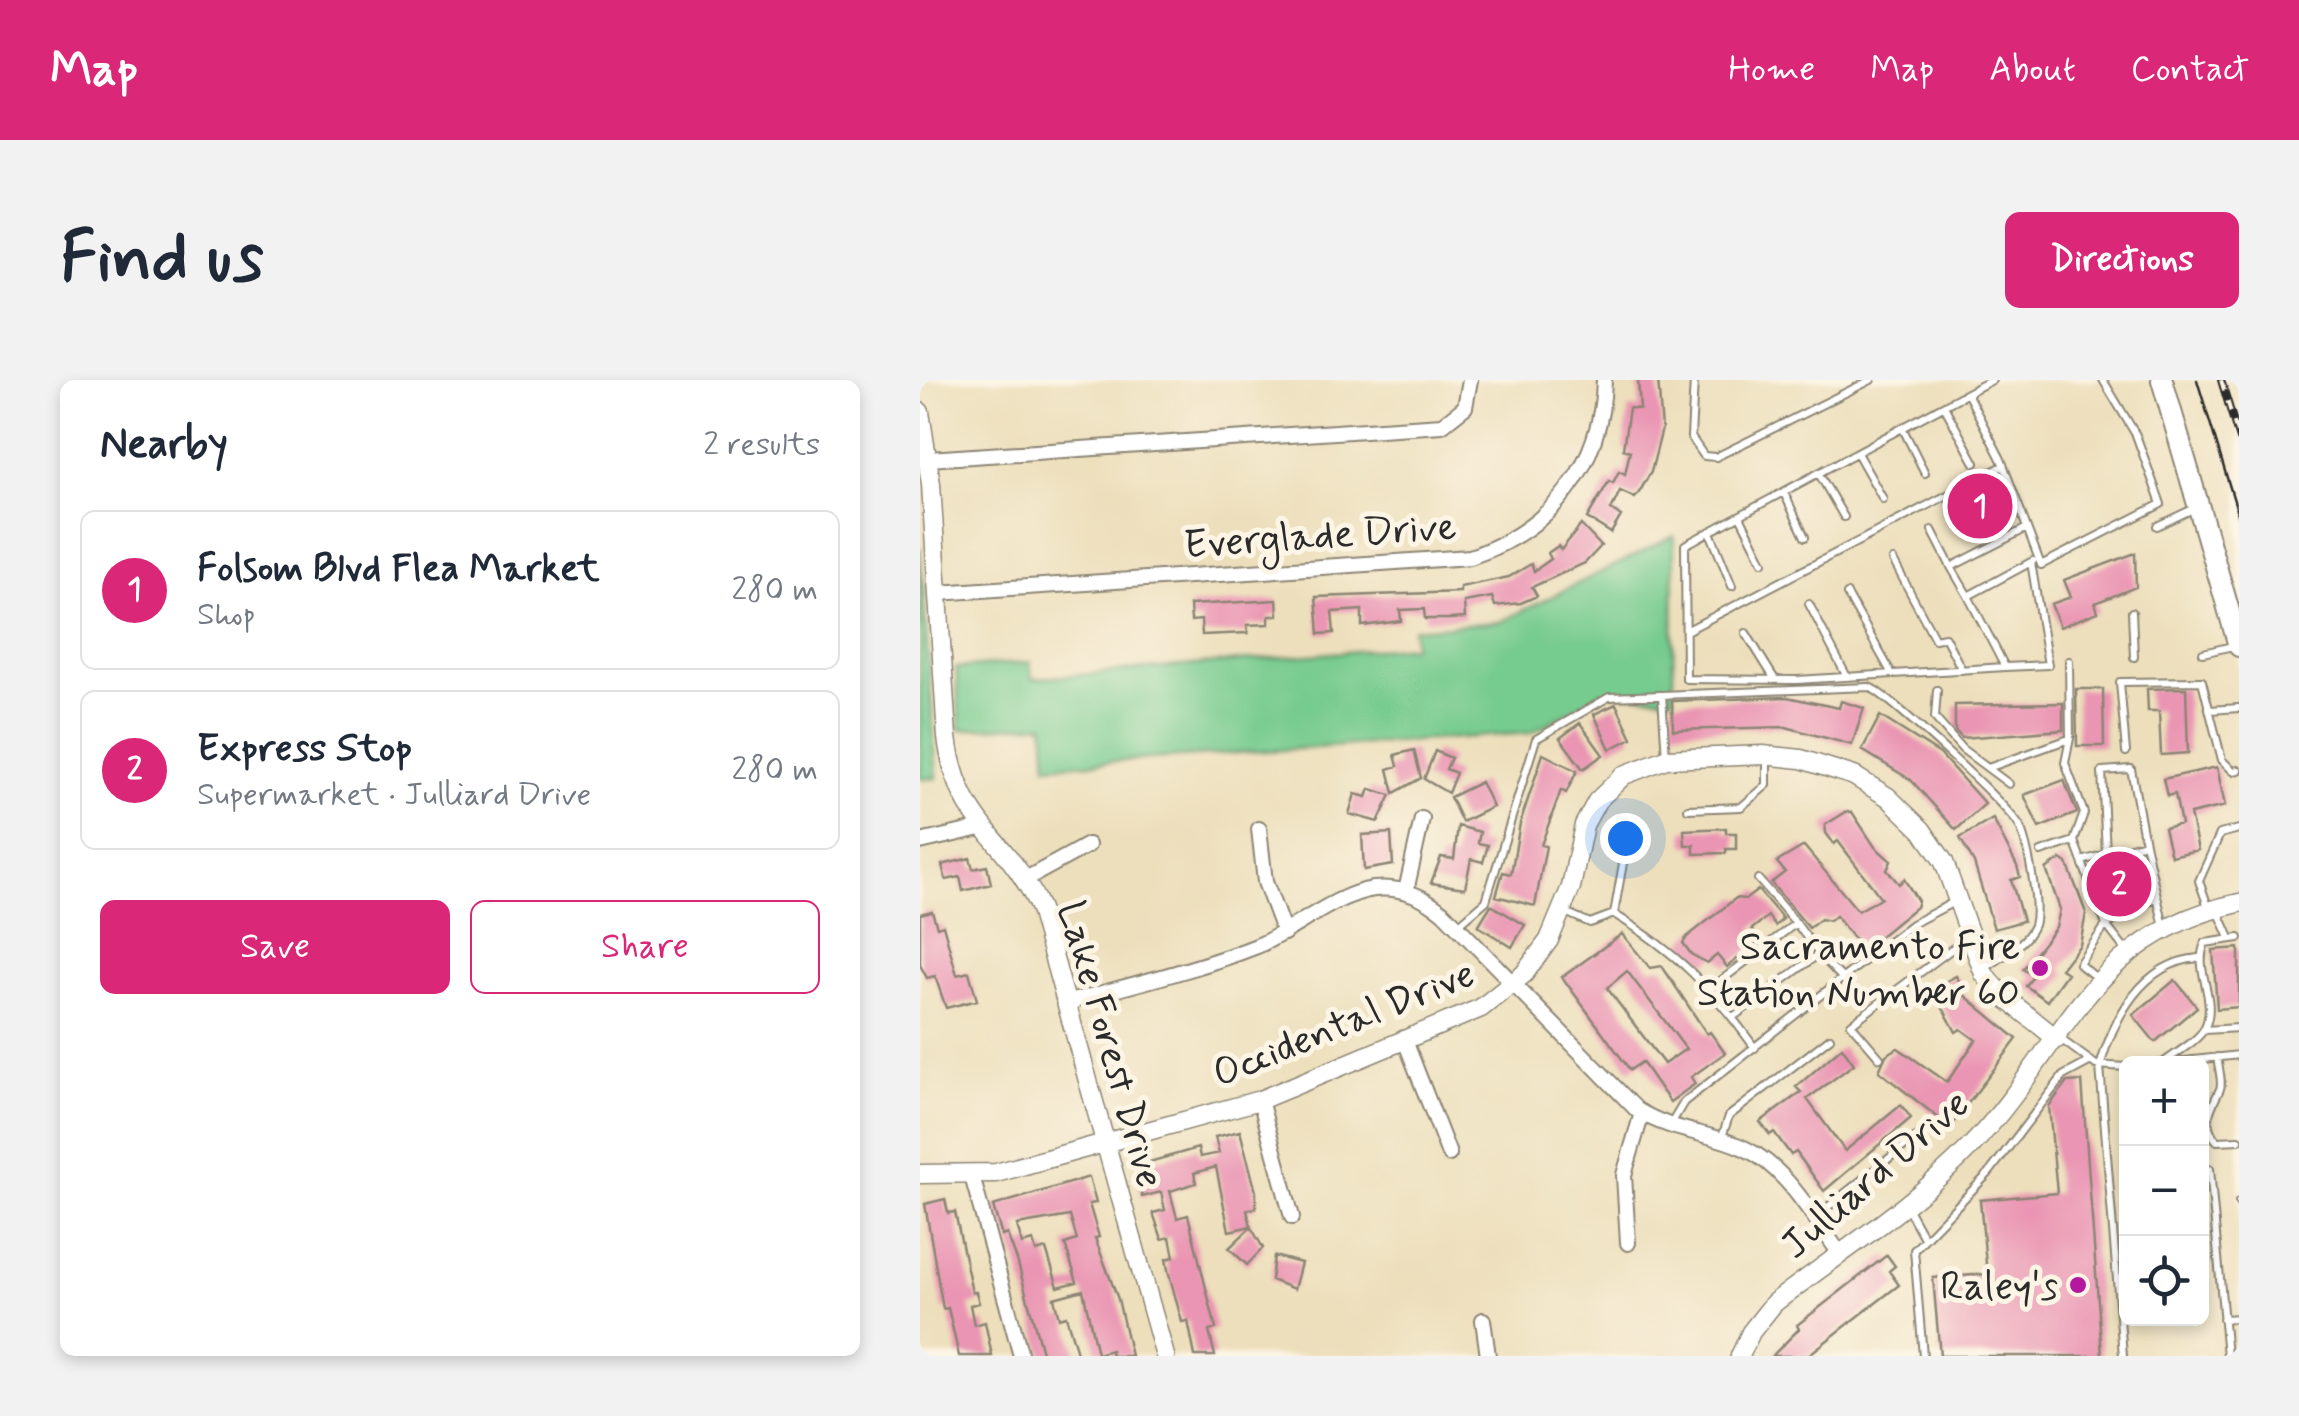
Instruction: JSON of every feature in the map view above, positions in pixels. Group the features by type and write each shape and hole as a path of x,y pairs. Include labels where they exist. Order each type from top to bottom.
{"main road":[{"path":"2162,380 2239,645"}],"street":[{"path":"928,459 1442,425 1466,408 1470,380"},
{"name":"Everglade Drive","path":"938,593 1449,561 1480,553 1529,529 1570,489 1594,444 1604,380"},
{"name":"Lake Forest Drive","path":"920,412 928,459 950,760 962,797 981,828 1026,879 1040,909 1165,1356"},
{"name":"Occidental Drive","path":"920,1174 972,1176 1260,1100 1462,1017 1513,985 1537,958 1564,911 1584,825 1597,800 1624,775 1666,759 1767,756 1827,766 1888,797 1935,847 1960,900 1982,971 2003,996 2057,1038"},
{"path":"1406,891 1422,819"},
{"path":"920,842 981,828"},
{"path":"1258,829 1265,882 1284,933"},
{"path":"1026,879 1088,845"},
{"path":"1066,1002 1225,958 1284,933 1355,894 1388,888 1406,891 1434,904 1642,1112 1668,1127 1720,1141 1765,1160 1839,1252"},
{"name":"Julliard Drive","path":"1740,1356 1774,1303 1969,1148 2099,980 2127,952 2164,927 2213,908 2239,903"},
{"path":"1404,1038 1449,1154"},
{"path":"1260,1100 1292,1217"},
{"path":"1628,1243 1624,1175 1642,1112"},
{"path":"972,1176 1022,1356"},
{"path":"1484,1320 1488,1356"}],"lane":[{"path":"1694,380 1692,437 1704,456 1716,457 1871,380"},
{"path":"1967,393 2004,466 2027,528 2048,665 1774,680 1686,679 1685,545 1903,429 1967,393 1992,380"},
{"path":"2034,560 2041,566 2161,504 2136,435 2103,380"},
{"path":"1944,406 1975,463"},
{"path":"1903,429 1926,474"},
{"path":"1857,453 1883,500"},
{"path":"1686,631 2004,466"},
{"path":"1819,474 1844,517"},
{"path":"1784,492 1805,537"},
{"path":"2157,526 2198,506"},
{"path":"1740,516 1763,562"},
{"path":"1951,567 2027,528"},
{"path":"1932,530 2004,667"},
{"path":"1710,532 1732,586"},
{"path":"1893,560 1935,639 1946,637 1962,670"},
{"path":"1968,596 2034,560"},
{"path":"1847,594 1892,674"},
{"path":"1808,604 1847,676"},
{"path":"2132,612 2134,658"},
{"path":"1746,633 1774,680"},
{"path":"2202,653 2239,645"},
{"path":"2069,661 2070,738 2065,762 2084,813 2074,842 2106,926 2127,952"},
{"path":"2126,752 2120,682 2202,681 2222,760 2233,771 2239,770"},
{"path":"1457,926 1486,901 1536,739 1609,696 1878,690 2019,826 2032,876 2036,920 2026,938 1982,971"},
{"path":"1937,690 1935,718 1962,749 2009,784"},
{"path":"1662,695 1666,759"},
{"path":"2210,710 2239,708"},
{"path":"1988,768 2070,738"},
{"path":"1688,809 1742,807 1768,786 1767,756"},
{"path":"2106,853 2102,771 2131,769 2164,927"},
{"path":"2204,1030 2209,1006 2198,958 2205,943 2235,938 2213,908 2200,881 2220,834 2239,828"},
{"path":"1614,914 1628,835"},
{"path":"2041,852 2074,842"},
{"path":"2082,861 2145,843"},
{"path":"1758,879 1844,980"},
{"path":"2099,980 2079,964 2106,926 2157,897"},
{"path":"1668,1127 1684,1102 1912,924 1960,900"},
{"path":"1564,911 1590,923 1614,914"},
{"path":"1614,914 1667,946 1710,989 1755,1048"},
{"path":"1710,989 1796,922"},
{"path":"1880,1058 1851,1024 1969,936"},
{"path":"1733,1017 1819,954"},
{"path":"2123,1356 2100,1066 2112,1025 2137,990 2167,968 2198,958"},
{"path":"2169,1056 2204,1030 2239,1028"},
{"path":"1720,1141 1729,1116 1830,1038"},
{"path":"2057,1038 2100,1066 2119,1067"},
{"path":"2209,1058 2239,1055"},
{"path":"2217,1057 2221,1088 2208,1108 2212,1136 2217,1141 2239,1140"},
{"path":"1923,1356 1914,1250 1989,1173 2063,1076 2091,1061"},
{"path":"1814,1218 1922,1132"},
{"path":"2210,1169 2227,1356"},
{"path":"1904,1202 1924,1238"},
{"path":"2224,1319 2239,1318"}],"green space":[{"path":"1674,536 1673,698 1605,693 1531,733 1047,766 1044,724 960,730 956,668 1030,662 1032,679 1413,646 1413,629 1500,622"},
{"path":"920,547 937,778 920,779"}],"building":[{"path":"1638,380 1658,380 1662,429 1651,472 1640,491 1635,498 1620,491 1611,510 1621,516 1611,533 1587,518 1609,481 1613,483 1619,471 1625,474 1630,451 1623,449 1629,408 1640,409"},
{"path":"1581,525 1601,546 1585,563 1532,587 1537,596 1521,603 1495,606 1492,597 1464,602 1465,618 1449,619 1425,619 1424,609 1400,610 1401,621 1362,626 1362,610 1332,612 1334,633 1319,634 1316,597 1460,592 1460,587 1509,577 1531,564 1534,571 1551,559 1548,553 1558,546 1561,550"},
{"path":"2135,553 2136,587 2095,603 2098,612 2060,627 2051,604 2071,597 2064,580"},
{"path":"1277,600 1278,615 1269,616 1269,624 1247,625 1248,633 1202,635 1201,620 1191,621 1190,605"},
{"path":"2186,688 2188,753 2161,755 2159,711 2148,711 2147,689"},
{"path":"2076,689 2103,689 2104,746 2077,746"},
{"path":"1787,697 1839,708 1841,701 1864,708 1852,745 1786,727 1673,730 1672,701"},
{"path":"2063,703 2063,730 1962,738 1955,731 1955,705"},
{"path":"1616,704 1632,738 1610,749 1594,714"},
{"path":"1880,716 1940,754 1985,804 1956,830 1911,780 1862,750"},
{"path":"1580,723 1603,755 1583,769 1560,738"},
{"path":"1414,750 1421,778 1394,793 1388,769 1398,766 1395,755"},
{"path":"1435,751 1451,758 1446,769 1456,773 1448,793 1424,779"},
{"path":"1543,754 1577,771 1566,793 1561,790 1541,845 1546,846 1535,906 1496,896 1503,872 1511,874 1520,823"},
{"path":"2217,767 2225,806 2190,814 2198,850 2171,856 2164,828 2181,824 2175,794 2167,796 2163,779"},
{"path":"2064,780 2077,813 2039,828 2024,795"},
{"path":"1481,782 1493,807 1462,822 1450,797"},
{"path":"1370,789 1391,795 1378,822 1349,814 1355,794 1367,797"},
{"path":"1852,812 1875,847 1891,861 1887,870 1899,884 1904,879 1918,901 1916,907 1868,946 1852,937 1836,916 1829,921 1821,919 1809,928 1771,883 1785,872 1777,862 1804,846 1858,911 1881,898 1838,841 1834,844 1826,833 1825,825"},
{"path":"1993,819 2017,866 2020,877 2011,880 2023,921 1994,929 1974,863 1960,838"},
{"path":"1458,826 1480,832 1478,843 1488,845 1483,862 1471,859 1465,888 1431,883 1441,857 1454,859"},
{"path":"1726,828 1726,833 1736,833 1736,849 1694,854 1694,845 1685,845 1684,830"},
{"path":"1391,833 1393,865 1364,870 1362,835"},
{"path":"970,858 973,869 987,866 991,884 963,891 960,877 946,880 942,865"},
{"path":"2061,859 2067,863 2086,913 2080,945 2061,969 2067,973 2047,1001 2026,986 2033,976 2023,969 2056,927 2060,909 2046,869"},
{"path":"2123,860 2134,882 2110,894 2098,872"},
{"path":"1758,890 1783,919 1775,926 1768,916 1752,929 1760,941 1727,967 1717,955 1707,963 1691,954 1683,943 1687,937 1736,898 1746,899"},
{"path":"1491,905 1525,925 1512,947 1478,926"},
{"path":"932,911 937,927 943,925 957,975 969,972 977,1000 946,1008 935,976 927,978 920,965 920,914"},
{"path":"1622,934 1650,968 1662,966 1707,1034 1710,1032 1725,1053 1691,1077 1695,1084 1670,1102 1642,1062 1630,1070 1562,977","holes":["1627,971 1686,1049 1664,1064 1607,988"]},
{"path":"2239,948 2239,1007 2217,1009 2213,950"},
{"path":"1956,976 1961,984 1957,989 2017,1039 1950,1127 1879,1071 1886,1055 1898,1048 1947,1082 1976,1040 1961,1029 1956,1032 1933,990 1940,981"},
{"path":"2175,980 2197,1007 2155,1042 2133,1015"},
{"path":"1842,1047 1854,1064 1807,1099 1845,1151 1901,1105 1911,1118 1824,1191 1796,1152 1791,1155 1774,1132 1770,1135 1760,1122 1801,1092 1796,1087"},
{"path":"2082,1081 2102,1356 1940,1356 1933,1278 1987,1274 1980,1200 2057,1193 2049,1106 2067,1082"},
{"path":"1240,1131 1256,1192 1256,1208 1247,1210 1251,1226 1229,1231 1216,1167 1194,1173 1196,1183 1170,1191 1177,1218 1188,1215 1216,1329 1209,1331 1215,1356 1195,1356 1188,1321 1182,1322 1168,1270 1166,1259 1174,1257 1170,1237 1162,1239 1153,1213 1165,1210 1161,1192 1142,1197 1137,1175 1152,1171 1149,1162 1198,1148 1200,1157 1219,1153 1215,1137"},
{"path":"1089,1177 1096,1203 1089,1204 1099,1237 1095,1238 1118,1299 1131,1356 1112,1356 1111,1350 1097,1354 1083,1290 1054,1298 1059,1318 1066,1316 1078,1356 1043,1356 1017,1260 1007,1234 1002,1236 993,1206","holes":["1070,1216 1077,1240 1065,1244 1077,1282 1058,1287 1046,1249 1036,1252 1033,1241 1022,1244 1017,1225"]},
{"path":"945,1199 948,1213 955,1212 972,1292 976,1292 979,1303 970,1305 974,1325 985,1322 992,1356 959,1356 948,1308 943,1309 925,1204"},
{"path":"1251,1227 1263,1248 1247,1265 1229,1248"},
{"path":"1887,1255 1895,1266 1889,1271 1899,1285 1807,1356 1772,1356 1799,1329 1797,1325"},
{"path":"1274,1256 1301,1263 1294,1289 1271,1280"}],"tram line":[{"path":"2197,380 2239,517"}],"railway":[{"path":"2221,380 2239,439"}],"place":[{"name":"Folsom Blvd Flea Market","path":"1980,506"},
{"name":"Express Stop","path":"2119,884"},
{"name":"Sacramento Fire Station Number 60","path":"2040,968"},
{"name":"Raley's","path":"2078,1285"}]}
